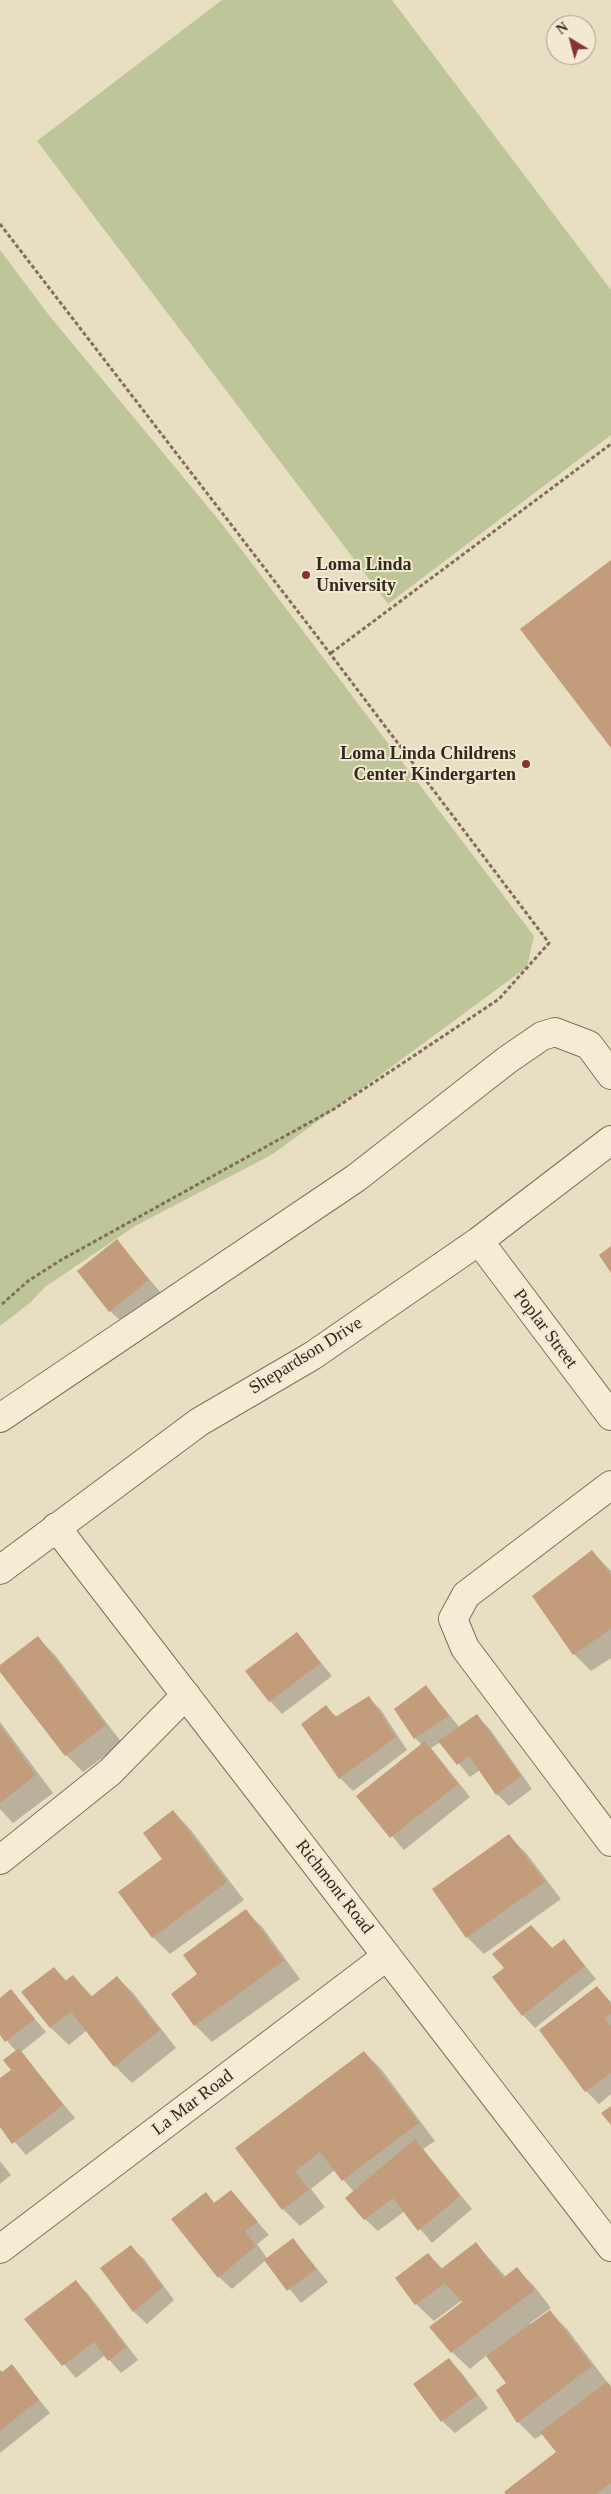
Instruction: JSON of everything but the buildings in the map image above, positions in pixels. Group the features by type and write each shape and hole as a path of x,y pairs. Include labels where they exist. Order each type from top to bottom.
{"street":[{"path":"0,1418 356,1178 507,1060 542,1036 555,1032 588,1045 611,1075"},
{"name":"Shepardson Drive","path":"0,1570 56,1526 199,1422 312,1356 479,1241 611,1140"},
{"name":"Poplar Street","path":"479,1241 611,1416"},
{"path":"611,1485 466,1595 453,1619 465,1648 611,1842"},
{"name":"Richmont Road","path":"56,1526 611,2247"},
{"path":"0,1860 110,1772 186,1695"},
{"name":"La Mar Road","path":"0,2249 387,1956"}],"path":[{"path":"0,224 331,653 548,942 499,999 367,1087 326,1113 61,1260 28,1281 0,1306"},
{"path":"331,653 611,444"}],"green space":[{"path":"222,0 392,0 611,290 611,435 388,604 37,141"},
{"path":"0,250 48,314 222,524 534,936 527,967 273,1154 135,1226 45,1287 31,1302 0,1326"}],"place":[{"name":"Loma Linda University","path":"306,575"},
{"name":"Loma Linda Childrens Center Kindergarten","path":"526,764"}]}
